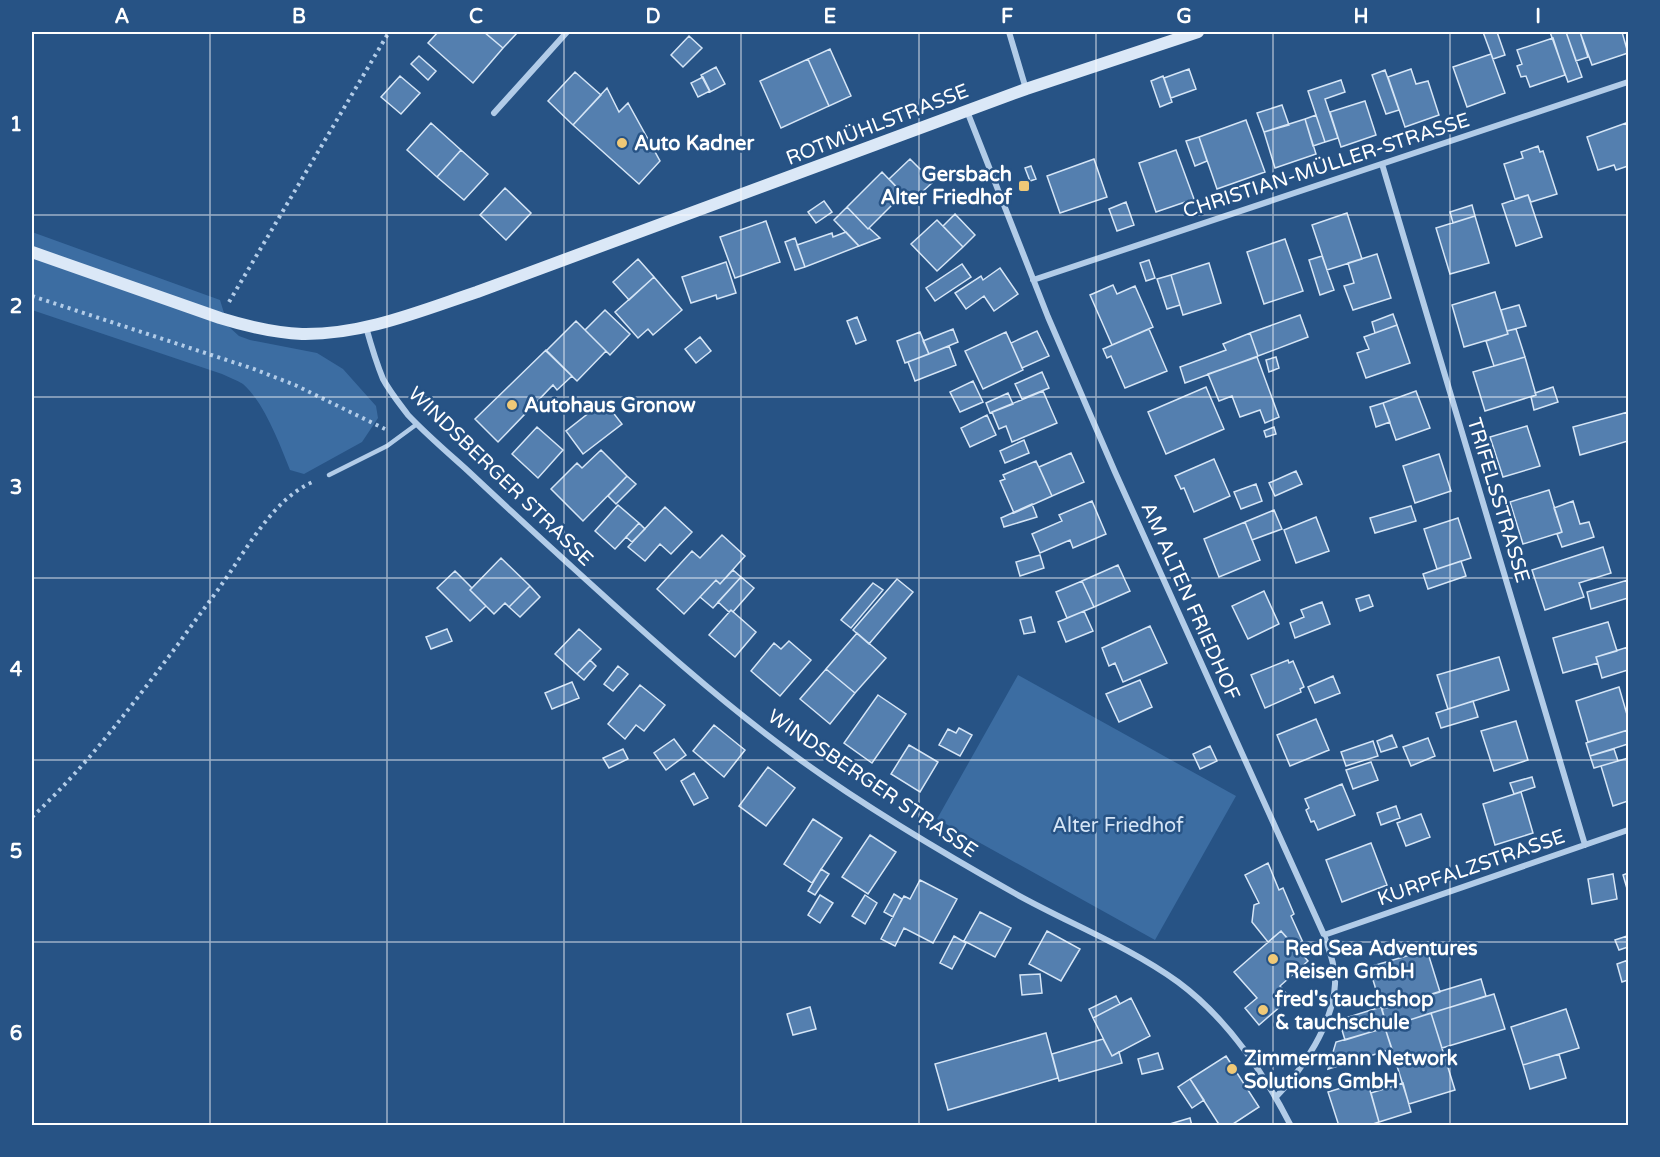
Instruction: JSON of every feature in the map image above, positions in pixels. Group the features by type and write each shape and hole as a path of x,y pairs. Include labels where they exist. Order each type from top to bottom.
{"street":[{"path":"494,112 567,32"},
{"path":"1009,32 1026,89"},
{"name":"ROTMÜHLSTRASSE","path":"32,252 245,325 301,334 331,333 366,327 413,314 570,258 1026,89 1198,32"},
{"name":"CHRISTIAN-MÜLLER-STRASSE","path":"1033,280 1629,82"},
{"name":"AM ALTEN FRIEDHOF","path":"967,111 1033,280 1120,483 1324,935 1331,956 1335,984 1329,1013 1301,1068 1276,1097"},
{"name":"TRIFELSSTRASSE","path":"1382,164 1585,845"},
{"name":"WINDSBERGER STRASSE","path":"366,327 383,379 417,424 658,645 802,761 906,831 1024,898 1133,954 1177,982 1225,1025 1260,1070 1291,1125"},
{"name":"KURPFALZSTRASSE","path":"1324,935 1629,830"}],"lane":[{"path":"329,475 387,446 417,424"}],"path":[{"path":"220,318 389,32"},
{"path":"32,296 254,369 295,385 376,426 403,435"},
{"path":"32,817 59,792 103,740 189,629 267,520 292,493 329,475"}],"green space":[{"path":"32,232 220,300 228,326 239,336 317,353 343,369 376,406 378,418 362,442 304,474 290,470 258,402 243,384 222,374 32,310"},
{"name":"Alter Friedhof","path":"1018,675 1236,796 1155,940 937,819"}],"building":[{"path":"438,32 484,32 503,48 473,83 428,43"},
{"path":"484,32 518,32 503,48"},
{"path":"1483,32 1497,32 1505,55 1493,59"},
{"path":"1550,32 1566,32 1582,77 1568,82"},
{"path":"1566,32 1580,32 1588,57 1576,61"},
{"path":"1580,32 1622,32 1628,53 1592,65"},
{"path":"689,36 702,48 683,67 671,55"},
{"path":"1553,38 1565,75 1530,87 1526,76 1521,77 1517,66 1522,64 1517,50"},
{"path":"830,49 851,96 829,106 808,59"},
{"path":"1491,54 1505,93 1467,107 1453,67"},
{"path":"419,56 436,71 428,80 411,64"},
{"path":"808,59 829,106 781,128 760,81"},
{"path":"716,67 725,84 710,92 701,75"},
{"path":"1189,69 1196,89 1171,98 1164,78"},
{"path":"1411,69 1416,84 1428,81 1439,115 1405,127 1388,77"},
{"path":"1385,70 1399,110 1386,114 1372,75"},
{"path":"575,72 601,95 573,125 548,101"},
{"path":"400,76 420,93 401,114 381,97"},
{"path":"1163,76 1172,102 1160,107 1151,81"},
{"path":"703,77 710,91 698,97 691,83"},
{"path":"1341,80 1345,92 1325,99 1338,138 1325,142 1308,91"},
{"name":"Auto Kadner","path":"607,88 619,112 628,103 660,161 639,184 573,125"},
{"path":"1365,101 1376,135 1341,147 1330,112"},
{"path":"1282,105 1289,125 1264,132 1257,113"},
{"path":"1316,115 1325,142 1313,146 1305,119"},
{"path":"1305,119 1316,154 1275,168 1264,132"},
{"path":"1246,120 1265,172 1217,189 1199,137"},
{"path":"431,123 461,150 437,177 407,150"},
{"path":"1626,123 1628,166 1616,170 1614,165 1598,170 1587,137"},
{"path":"1199,137 1207,161 1195,166 1186,141"},
{"path":"1538,146 1540,152 1543,151 1557,194 1531,202 1528,195 1515,199 1504,164 1523,158 1521,152"},
{"path":"461,150 488,174 464,200 437,177"},
{"path":"1176,150 1194,199 1156,212 1139,163"},
{"path":"910,159 933,182 911,202 889,179"},
{"path":"1094,159 1107,197 1060,213 1047,176"},
{"path":"1031,166 1036,179 1030,181 1025,168"},
{"path":"882,172 903,194 868,229 847,207"},
{"path":"505,188 531,213 506,240 480,215"},
{"path":"1528,195 1542,237 1516,246 1502,204"},
{"path":"824,201 832,212 816,223 808,212"},
{"path":"1126,202 1134,225 1117,231 1109,209"},
{"path":"1472,205 1475,216 1453,223 1450,212"},
{"path":"847,207 880,238 859,246 834,220"},
{"path":"1347,213 1362,259 1327,270 1312,225"},
{"path":"955,214 975,235 963,247 943,226"},
{"path":"1475,216 1489,263 1450,274 1436,228"},
{"path":"937,220 963,247 937,271 911,244"},
{"path":"766,221 780,262 735,278 720,237"},
{"path":"846,232 859,246 805,267 797,245 832,233 833,237"},
{"path":"795,238 805,267 795,270 785,242"},
{"path":"1285,239 1303,291 1264,304 1247,252"},
{"path":"1377,254 1391,298 1353,310 1344,286 1354,283 1348,263"},
{"path":"1322,256 1334,290 1320,295 1309,260"},
{"path":"638,259 654,277 629,300 613,282"},
{"path":"1149,260 1155,278 1146,281 1140,263"},
{"path":"726,262 736,293 717,299 716,295 691,303 682,277"},
{"path":"1209,263 1221,303 1183,315 1171,275"},
{"path":"962,264 971,277 935,301 926,288"},
{"path":"1000,268 1018,294 994,311 984,296 966,309 955,293 981,276 983,280"},
{"path":"1171,275 1180,305 1167,309 1157,279"},
{"path":"654,277 682,310 653,335 648,329 638,338 615,312"},
{"path":"1113,285 1117,294 1135,286 1153,327 1112,345 1090,295"},
{"path":"1495,292 1508,334 1464,347 1452,305"},
{"path":"1519,305 1526,326 1507,331 1501,310"},
{"path":"605,310 630,334 610,355 585,330"},
{"path":"1393,314 1397,325 1375,333 1372,322"},
{"path":"1300,315 1308,337 1258,356 1250,333"},
{"path":"857,317 866,340 856,344 847,321"},
{"path":"576,321 606,351 577,381 546,351"},
{"path":"1397,325 1410,363 1366,378 1357,353 1369,349 1364,337"},
{"path":"953,329 958,342 929,354 923,341"},
{"path":"1149,329 1167,371 1125,388 1111,356 1107,358 1103,349"},
{"path":"1516,329 1525,357 1494,366 1486,341"},
{"path":"1037,331 1049,356 1022,368 1011,343"},
{"path":"920,332 929,354 905,363 897,341"},
{"path":"1006,332 1023,370 983,389 965,351"},
{"path":"1250,333 1258,356 1185,383 1180,367 1226,350 1223,344"},
{"path":"700,337 711,351 696,363 685,349"},
{"path":"949,346 956,365 915,381 908,362"},
{"name":"Autohaus Gronow","path":"546,350 572,376 557,390 553,385 498,442 475,419"},
{"path":"1257,357 1279,417 1265,423 1260,410 1240,417 1232,396 1219,401 1208,374"},
{"path":"1276,357 1279,368 1269,372 1266,360"},
{"path":"1525,357 1536,395 1485,411 1473,372"},
{"path":"1042,372 1049,388 1022,399 1015,384"},
{"path":"973,381 983,402 960,412 950,392"},
{"path":"1206,387 1224,429 1166,454 1148,412"},
{"path":"1553,387 1558,402 1534,410 1531,397 1536,395 1535,393"},
{"path":"1043,391 1057,423 1012,442 1006,426 999,429 992,412"},
{"path":"1416,391 1430,428 1396,440 1383,403"},
{"path":"1008,393 1013,404 990,413 986,403"},
{"path":"604,401 622,424 583,454 566,431"},
{"path":"1383,403 1390,422 1376,427 1370,407"},
{"path":"1628,412 1628,441 1580,455 1573,427"},
{"path":"987,415 996,435 970,447 961,428"},
{"path":"1527,426 1540,466 1503,477 1490,437"},
{"path":"537,427 563,450 538,478 512,454"},
{"path":"1274,427 1276,434 1266,437 1264,431"},
{"path":"1024,440 1029,453 1005,463 1000,451"},
{"path":"601,450 627,476 583,521 551,489 577,463 582,468"},
{"path":"1071,453 1084,482 1052,496 1039,467"},
{"path":"1439,454 1451,491 1415,503 1403,466"},
{"path":"1214,459 1230,496 1194,512 1184,488 1181,489 1175,476"},
{"path":"1036,461 1052,496 1014,513 1000,481 1005,479 1003,475"},
{"path":"1296,471 1302,484 1275,496 1269,483"},
{"path":"627,476 636,484 616,504 608,496"},
{"path":"1256,484 1262,501 1241,509 1234,492"},
{"path":"1549,490 1562,532 1523,544 1510,502"},
{"path":"1092,501 1106,534 1073,548 1070,540 1040,553 1032,534 1062,521 1059,515"},
{"path":"1573,501 1580,524 1589,522 1594,537 1562,547 1557,534 1562,532 1554,508"},
{"path":"1032,504 1037,517 1004,527 1001,518"},
{"path":"618,505 639,523 615,549 595,531"},
{"path":"1411,506 1416,521 1375,533 1370,518"},
{"path":"665,507 692,532 671,554 660,544 645,561 628,547"},
{"path":"1274,510 1282,529 1252,540 1245,522"},
{"path":"1316,517 1329,551 1296,563 1284,530"},
{"path":"1458,518 1471,558 1437,569 1424,529"},
{"path":"1245,522 1260,560 1219,577 1204,539"},
{"path":"639,523 645,529 632,542 626,537"},
{"path":"722,535 745,556 720,584 716,580 684,614 657,589 692,551 700,558"},
{"path":"1603,547 1611,573 1579,583 1584,597 1545,610 1532,570"},
{"path":"1040,555 1044,568 1020,576 1016,562"},
{"path":"501,558 530,586 509,607 505,603 494,614 470,590"},
{"path":"1461,561 1466,576 1428,589 1423,574"},
{"path":"1118,565 1130,591 1094,607 1082,581"},
{"path":"733,570 741,577 713,608 700,597 716,580 720,584"},
{"path":"455,571 486,606 470,621 437,588"},
{"path":"741,577 754,588 733,612 731,610 729,612 718,602"},
{"path":"897,579 913,592 869,644 853,630"},
{"path":"1628,580 1628,598 1591,609 1587,592"},
{"path":"1082,581 1094,607 1067,618 1056,592"},
{"path":"873,583 883,590 851,628 841,620"},
{"path":"530,586 540,597 520,617 509,607"},
{"path":"1264,591 1279,624 1248,639 1232,606"},
{"path":"1369,595 1373,606 1360,611 1356,599"},
{"path":"1322,602 1330,624 1295,638 1290,623 1304,617 1301,610"},
{"path":"731,610 756,632 735,657 709,635"},
{"path":"1084,611 1093,631 1066,642 1058,622"},
{"path":"1031,617 1035,632 1024,634 1020,620"},
{"path":"1608,622 1617,651 1596,657 1598,663 1563,673 1553,638"},
{"path":"1150,626 1167,663 1123,682 1115,663 1109,666 1102,648"},
{"path":"447,629 452,641 431,649 426,637"},
{"path":"579,629 601,649 577,674 555,654"},
{"path":"857,633 886,658 855,693 826,669"},
{"path":"789,641 811,660 780,696 751,671 774,643 781,649"},
{"path":"1628,647 1628,670 1602,678 1596,657"},
{"path":"1499,657 1509,690 1448,709 1437,675"},
{"path":"590,660 596,666 584,680 577,674"},
{"path":"1288,660 1289,663 1293,661 1304,687 1300,689 1301,692 1265,708 1251,675"},
{"path":"618,666 628,674 613,691 604,684"},
{"path":"826,669 855,693 830,724 800,699"},
{"path":"1333,676 1340,693 1315,703 1308,687"},
{"path":"1140,680 1152,707 1119,722 1106,694"},
{"path":"572,682 579,698 552,709 545,693"},
{"path":"640,685 665,705 644,731 636,725 625,739 608,724"},
{"path":"1619,687 1628,718 1628,730 1588,742 1576,701"},
{"path":"878,695 906,714 872,763 844,743"},
{"path":"1473,701 1478,717 1441,728 1436,713"},
{"path":"1316,719 1329,750 1290,766 1277,735"},
{"path":"1516,721 1528,760 1494,771 1481,731"},
{"path":"714,725 745,750 724,777 693,751"},
{"path":"959,728 972,735 960,756 939,745 948,729 956,733"},
{"path":"1628,730 1628,744 1590,756 1586,743"},
{"path":"1392,735 1397,747 1381,752 1377,741"},
{"path":"1428,738 1435,756 1411,766 1403,747"},
{"path":"674,739 686,755 666,770 654,753"},
{"path":"1373,741 1378,756 1346,766 1341,752"},
{"path":"909,745 938,762 920,792 891,774"},
{"path":"1210,746 1217,761 1200,769 1193,754"},
{"path":"623,749 628,759 609,768 603,758"},
{"path":"1614,749 1618,761 1594,768 1590,756"},
{"path":"1628,758 1628,801 1613,806 1601,766"},
{"path":"1371,762 1378,780 1353,789 1346,770"},
{"path":"768,767 795,788 766,826 739,806"},
{"path":"694,773 708,798 694,805 681,781"},
{"path":"1532,777 1535,787 1514,794 1510,783"},
{"path":"1342,784 1355,815 1318,830 1314,821 1311,822 1306,810 1309,808 1305,799"},
{"path":"1521,792 1533,833 1495,845 1483,804"},
{"path":"1396,806 1400,818 1381,825 1377,813"},
{"path":"1421,814 1430,837 1406,846 1397,823"},
{"path":"813,819 842,838 812,883 784,864"},
{"path":"870,835 896,852 868,894 842,877"},
{"path":"1371,843 1387,885 1342,902 1326,860"},
{"path":"1268,863 1279,890 1283,888 1294,914 1291,916 1305,947 1298,951 1281,931 1268,942 1252,922 1254,905 1259,903 1245,875"},
{"path":"821,869 829,874 815,895 808,891"},
{"path":"1628,873 1628,892 1623,875"},
{"path":"1613,874 1617,899 1592,904 1588,879"},
{"path":"920,880 957,899 933,943 904,928 895,946 881,939 904,896 910,899"},
{"path":"894,894 902,899 893,917 884,912"},
{"path":"820,895 833,903 820,923 808,915"},
{"path":"865,895 877,903 865,924 852,916"},
{"path":"980,912 1011,928 995,957 964,941"},
{"path":"1047,931 1080,949 1061,981 1029,964"},
{"path":"1281,931 1308,961 1280,986 1290,998 1259,1025 1245,1008 1257,998 1234,972"},
{"path":"954,936 966,943 952,969 940,963"},
{"path":"1627,936 1628,947 1619,950 1615,940"},
{"path":"1427,950 1440,992 1382,1009 1369,967"},
{"path":"1628,960 1628,980 1622,982 1617,964"},
{"path":"1040,974 1042,993 1022,995 1020,975"},
{"path":"1481,979 1486,996 1387,1027 1382,1009"},
{"path":"1494,994 1505,1029 1442,1048 1431,1013"},
{"path":"1116,996 1120,1004 1093,1018 1089,1009"},
{"path":"1131,998 1150,1036 1112,1056 1093,1018"},
{"path":"810,1007 816,1029 793,1035 787,1014"},
{"path":"1381,1007 1387,1027 1345,1040 1339,1020"},
{"path":"1566,1009 1579,1048 1523,1065 1511,1027"},
{"path":"1431,1013 1455,1090 1409,1104 1385,1028"},
{"path":"1385,1028 1392,1049 1328,1069 1336,1042"},
{"path":"1046,1033 1058,1078 948,1110 935,1064"},
{"path":"1103,1039 1112,1056 1119,1052 1122,1063 1059,1081 1052,1054"},
{"path":"1158,1053 1163,1069 1142,1074 1138,1059"},
{"path":"1559,1054 1566,1078 1530,1089 1523,1065"},
{"path":"1226,1056 1259,1107 1230,1126 1220,1126 1190,1079"},
{"path":"1190,1079 1204,1100 1192,1108 1178,1087"},
{"path":"1367,1080 1379,1122 1367,1126 1339,1126 1328,1092"},
{"path":"1403,1083 1411,1112 1379,1122 1371,1093"},
{"path":"1190,1118 1192,1126 1163,1126"}],"place":[{"name":"Auto Kadner","path":"622,143"},
{"name":"Gersbach Alter Friedhof","path":"1024,186"},
{"name":"Autohaus Gronow","path":"512,405"},
{"name":"Red Sea Adventures Reisen GmbH","path":"1273,959"},
{"name":"fred's tauchshop & tauchschule","path":"1263,1010"},
{"name":"Zimmermann Network Solutions GmbH","path":"1232,1069"}]}
